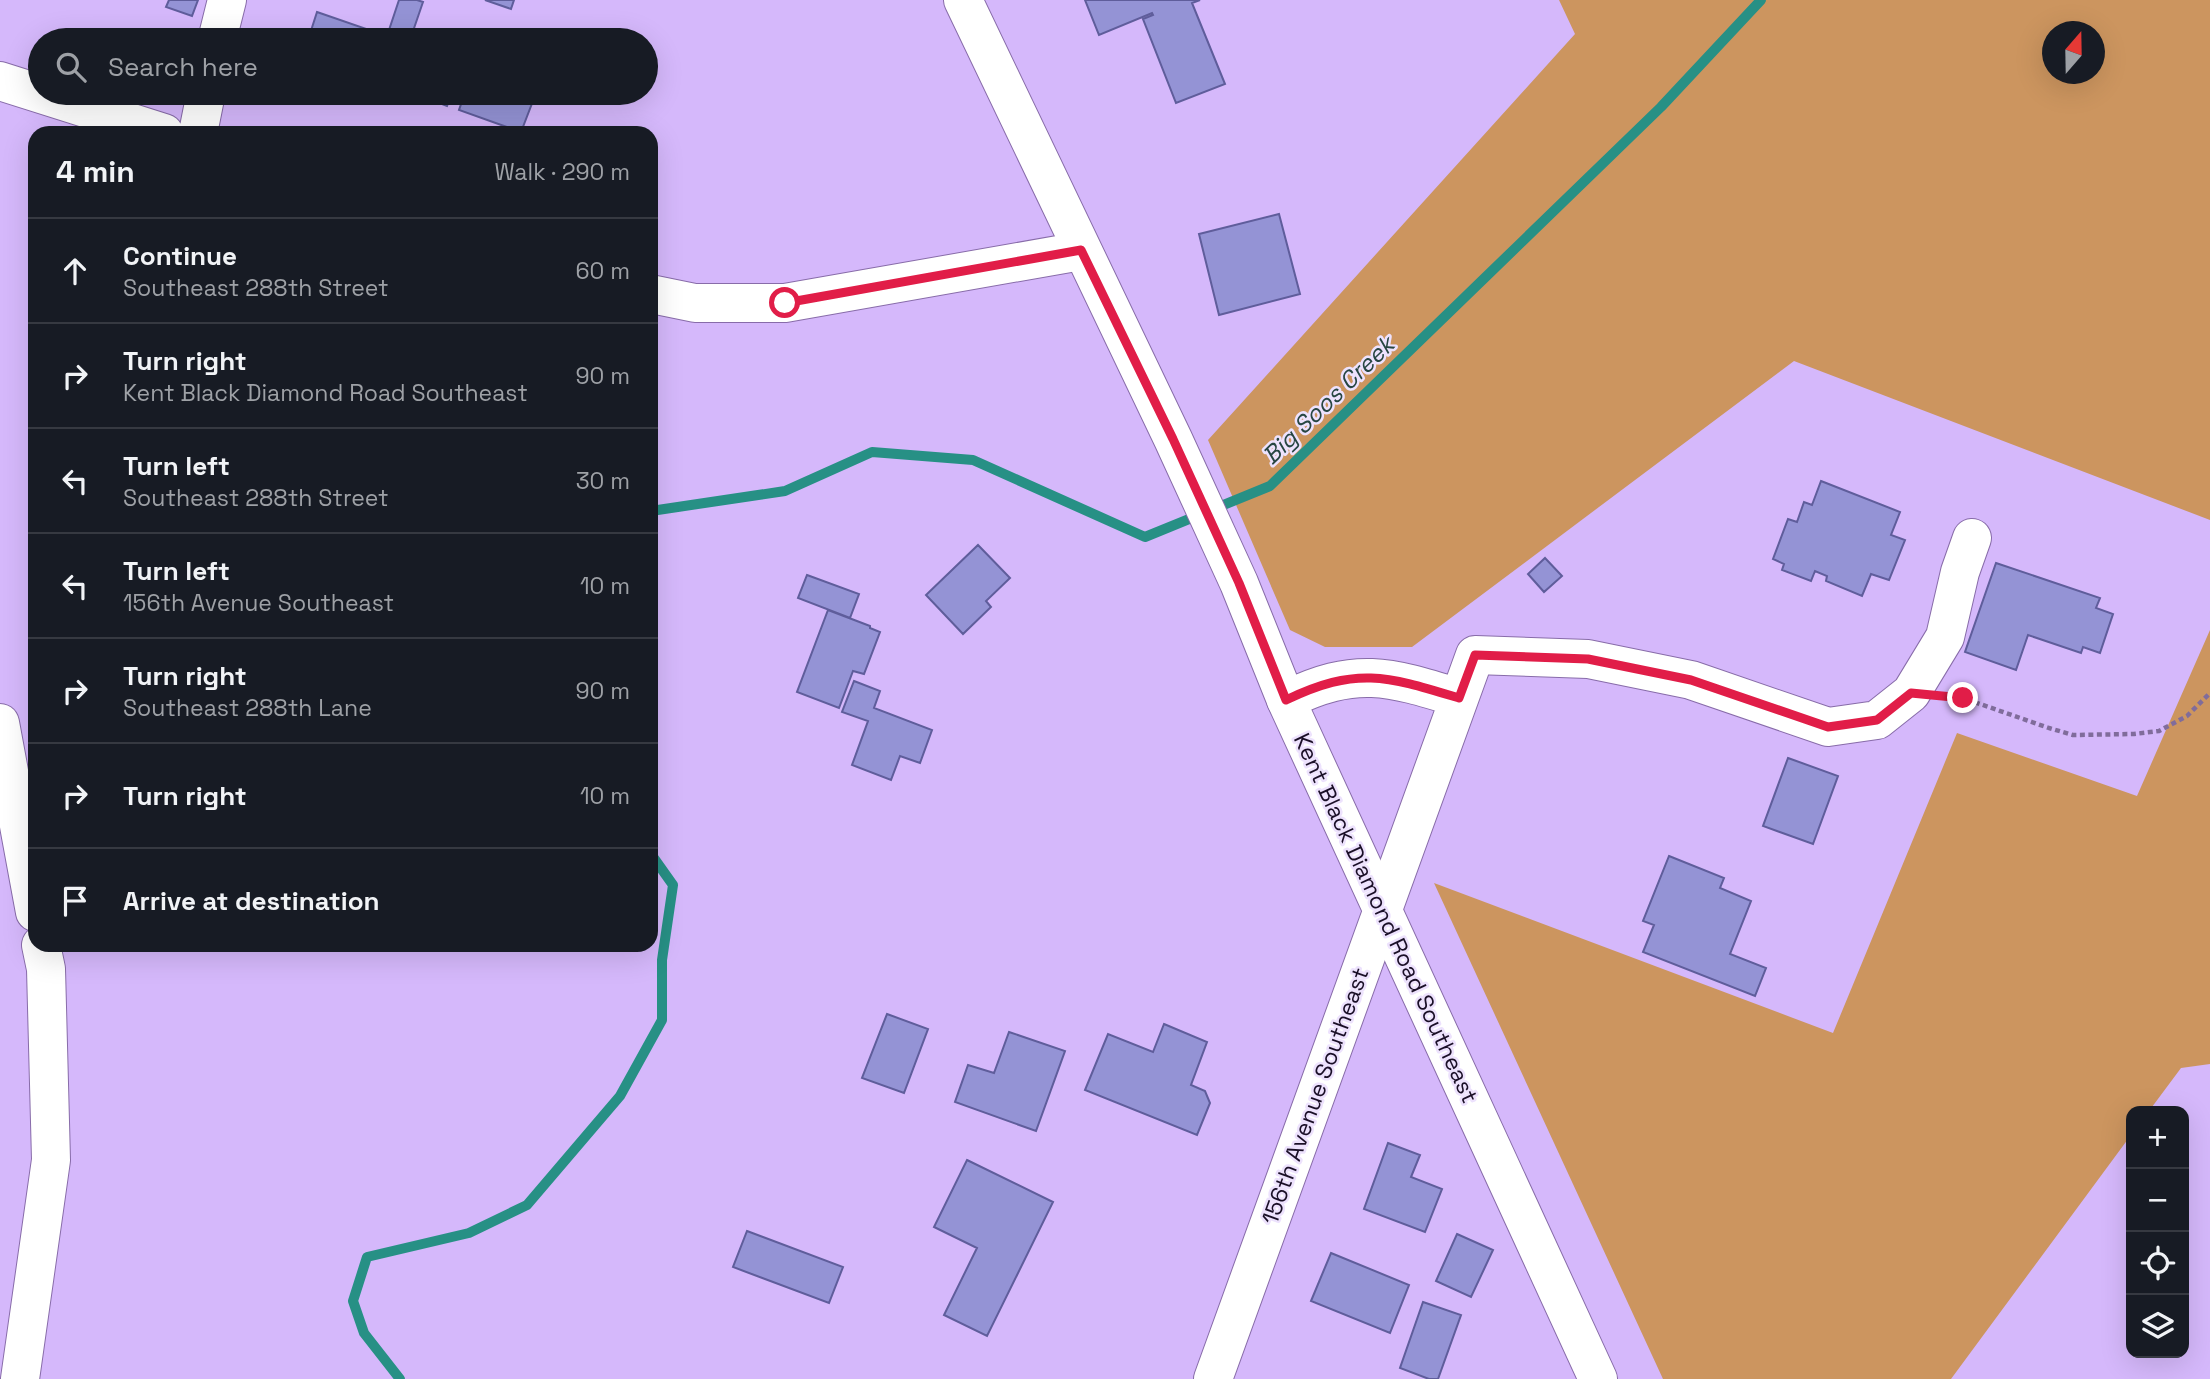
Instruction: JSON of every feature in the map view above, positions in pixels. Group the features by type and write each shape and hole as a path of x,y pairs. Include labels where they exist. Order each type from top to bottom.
{"street":[{"path":"220,28 226,0"},
{"name":"Kent Black Diamond Road Southeast","path":"963,0 1173,439 1239,583 1286,700 1598,1379"},
{"path":"0,81 28,90"},
{"path":"76,105 142,126"},
{"path":"199,126 204,105"},
{"path":"658,295 695,303 785,303 1081,250"},
{"path":"1911,693 1945,637 1960,572 1972,538"},
{"name":"156th Avenue Southeast","path":"1213,1379 1475,655 1588,659 1691,680 1828,727 1877,720 1911,693"},
{"path":"1286,700 1313,687 1339,679 1363,676 1408,682 1459,698"},
{"path":"0,723 28,874"},
{"path":"20,1379 51,1160 46,969 42,952"}],"path":[{"path":"1911,693 1963,698 2073,735 2159,731 2186,716 2210,693"}],"shaded area":[{"path":"1559,0 2210,0 2210,520 1794,361 1412,647 1325,647 1290,630 1208,440 1575,34"},
{"path":"2210,630 2210,1064 2181,1068 2153,1106 2126,1106 2126,1142 1951,1379 1663,1379 1434,883 1833,1033 1957,733 2137,796"}],"building":[{"path":"169,0 198,0 192,16 166,7"},
{"path":"399,0 423,2 414,28 390,28"},
{"path":"485,0 514,0 511,9"},
{"path":"1085,0 1200,0 1192,3 1225,84 1176,103 1143,19 1153,15 1152,13 1099,35"},
{"path":"317,12 364,28 312,28"},
{"path":"461,105 531,105 523,126 504,126 459,110"},
{"path":"1279,214 1300,294 1219,315 1199,234"},
{"path":"1821,481 1900,512 1891,535 1905,540 1889,580 1871,574 1862,596 1826,581 1827,576 1815,571 1811,581 1782,570 1784,564 1773,559 1788,519 1797,522 1804,502 1812,505"},
{"path":"978,545 1010,578 986,601 991,607 963,634 926,595"},
{"path":"1545,558 1562,576 1544,592 1528,574"},
{"path":"1996,563 2100,598 2096,608 2113,614 2100,653 2083,647 2081,653 2028,635 2016,670 1965,652"},
{"path":"807,575 859,594 850,618 798,598"},
{"path":"828,610 880,632 864,674 853,671 839,708 797,692"},
{"path":"854,681 880,691 874,708 932,730 920,763 900,756 891,780 852,765 868,721 842,712"},
{"path":"1788,758 1838,776 1813,844 1763,826"},
{"path":"1669,856 1724,878 1720,888 1751,901 1730,954 1766,968 1755,996 1643,952 1654,925 1643,921"},
{"path":"887,1014 928,1029 904,1093 862,1078"},
{"path":"1164,1024 1207,1042 1191,1085 1205,1091 1210,1103 1197,1135 1085,1090 1108,1034 1153,1052"},
{"path":"1009,1032 1065,1051 1036,1131 955,1102 968,1065 994,1073"},
{"path":"1388,1143 1420,1155 1411,1177 1442,1189 1425,1232 1364,1209"},
{"path":"967,1160 1053,1202 987,1336 944,1315 977,1248 934,1227"},
{"path":"747,1231 843,1267 829,1303 733,1267"},
{"path":"1457,1234 1493,1250 1471,1297 1436,1281"},
{"path":"1331,1253 1409,1285 1390,1333 1311,1301"},
{"path":"1423,1302 1461,1315 1438,1379 1429,1379 1400,1368"}],"waterway":[{"name":"Big Soos Creek","path":"658,510 785,491 872,452 973,460 1145,537 1270,486 1661,107 1761,0"},
{"name":"Big Soos Creek","path":"400,1379 364,1333 353,1301 367,1257 469,1233 527,1205 620,1096 662,1020 662,960 673,885 658,864"}],"route":[{"path":"785,303 1081,250 1239,583 1286,700 1313,687 1339,679 1363,676 1408,682 1459,698 1475,655 1588,659 1691,680 1828,727 1877,720 1911,693 1963,698"}]}
